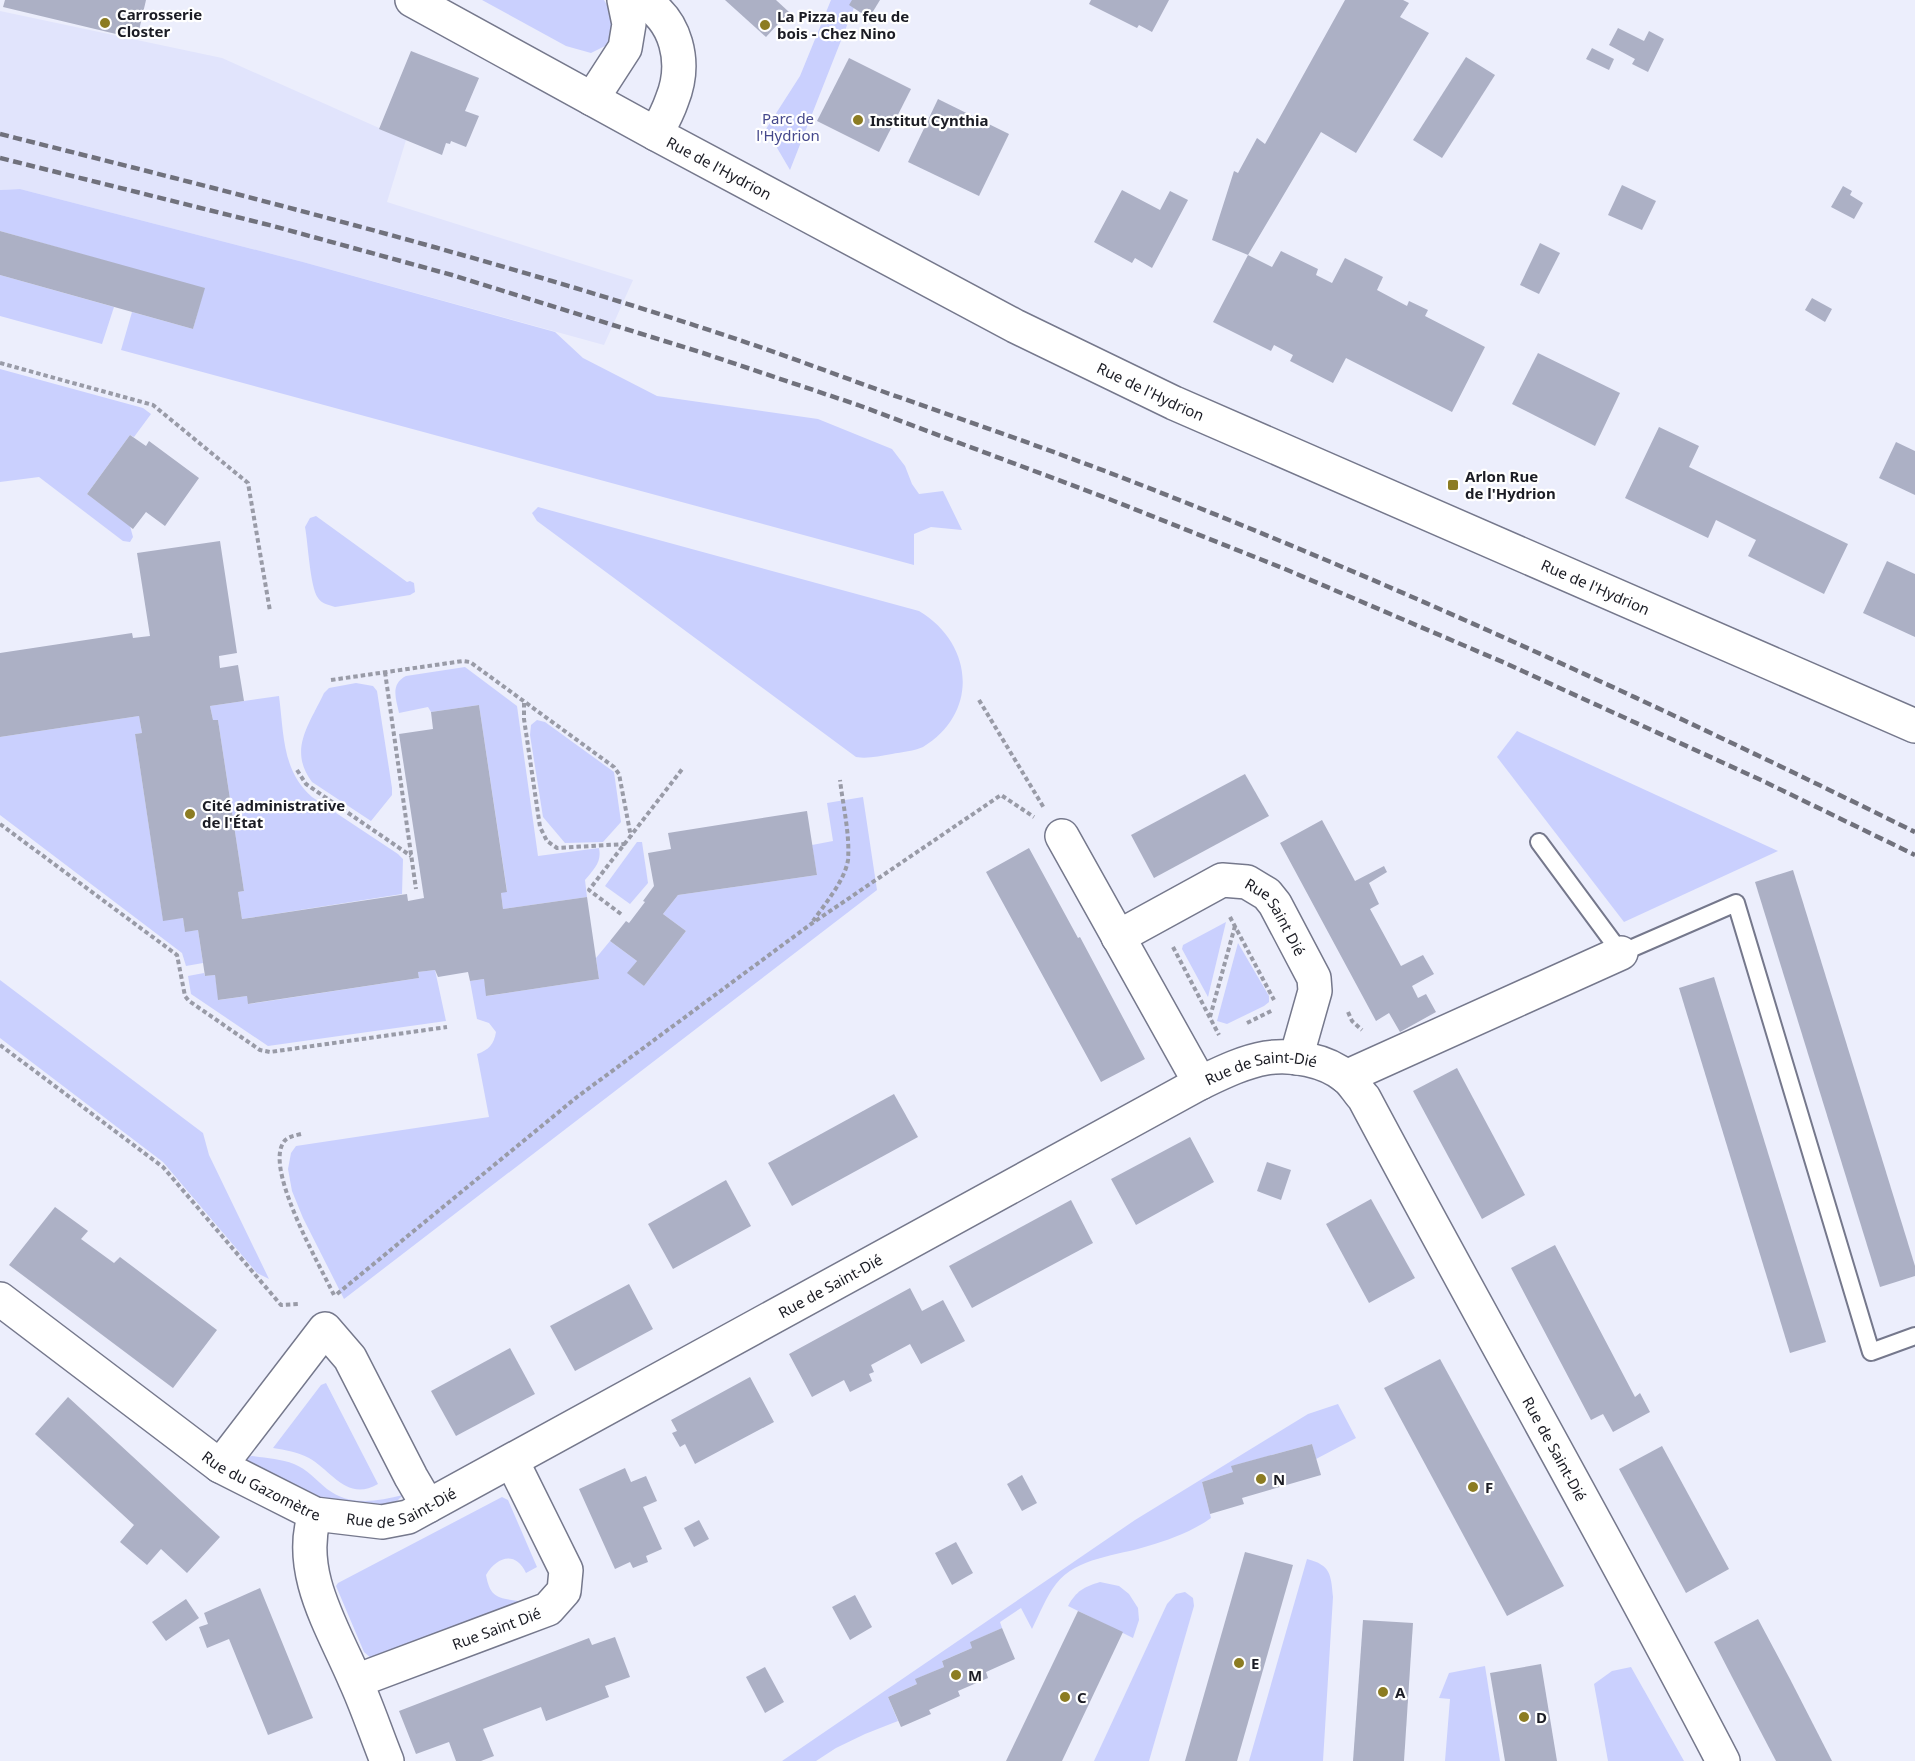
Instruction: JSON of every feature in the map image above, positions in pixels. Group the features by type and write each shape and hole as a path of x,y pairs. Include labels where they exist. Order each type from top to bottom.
{"street":[{"name":"Rue de l'Hydrion","path":"412,0 656,134 1015,326 1174,403 1915,726"},
{"path":"592,99 625,48 630,24 624,0"},
{"path":"641,0 655,8 672,29 678,57 673,99 656,134"},
{"path":"1062,836 1200,1083"},
{"name":"Rue Saint Dié","path":"1118,937 1222,880 1247,882 1267,894 1275,904 1314,978 1315,991 1296,1058"},
{"path":"1346,1077 1621,953"},
{"name":"Rue de Saint-Dié","path":"315,1514 382,1522 408,1517 1200,1083 1232,1068 1266,1058 1296,1058 1323,1063 1346,1077 1364,1098 1467,1292 1665,1649 1723,1761"},
{"name":"Rue du Gazomètre","path":"0,1299 220,1466 315,1514 310,1529 310,1558 318,1594 356,1681 387,1761"},
{"path":"220,1466 325,1329 350,1359 428,1506"},
{"name":"Rue Saint Dié","path":"356,1681 548,1609 564,1591 566,1570 512,1461"}],"lane":[{"path":"1539,842 1621,953 1736,903 1871,1352 1915,1336"}],"path":[{"path":"0,363 153,405 248,483 270,611"},
{"path":"331,680 463,661 470,662 614,767 619,774 631,837"},
{"path":"385,672 416,889"},
{"path":"979,700 1062,836"},
{"path":"524,702 524,719 540,827 547,841 557,848 625,844"},
{"path":"621,914 589,890 683,768"},
{"path":"297,770 306,784 411,856"},
{"path":"811,924 835,892 848,861 847,830 840,780"},
{"path":"324,1300 334,1296 577,1097 811,924 1001,795 1062,836"},
{"path":"0,824 177,955 185,996 189,1001 260,1050 270,1052 447,1027"},
{"path":"1207,1027 1247,882"},
{"path":"1220,922 1230,916 1278,1007 1239,1027"},
{"path":"1182,942 1173,947 1220,1037"},
{"path":"0,1045 162,1167 281,1305 303,1304"},
{"path":"301,1134 288,1137 282,1144 278,1160 282,1183 334,1296"}],"shaded area":[{"path":"0,11 222,58 406,140 387,202 633,280 604,345 303,262 20,189 0,190"}],"green space":[{"path":"482,0 604,0 618,24 611,43 591,53 566,46"},
{"name":"Parc de l'Hydrion","path":"831,0 857,0 790,170 766,129 800,76"},
{"path":"20,189 303,262 555,332 583,358 657,396 818,419 892,449 905,466 919,494 943,491 962,530 931,527 914,534 914,565 121,350 132,312 193,329 204,289 0,231 0,190"},
{"path":"0,275 114,307 102,344 0,316"},
{"path":"0,369 143,408 151,414 134,437 130,435 87,494 130,526 133,537 130,542 123,541 39,477 0,482"},
{"path":"538,507 919,611 937,625 950,641 959,659 963,678 961,697 954,715 941,732 923,747 865,758 856,757 537,521 532,513"},
{"path":"316,516 407,582 414,583 415,592 410,595 335,607 322,602 313,584 305,527 310,518"},
{"path":"465,667 517,706 538,856 599,848 598,861 585,880 587,897 503,909 501,893 507,891 479,705 431,712 428,707 399,713 395,692 401,679 406,676"},
{"path":"356,683 373,686 377,691 392,788 392,795 371,821 312,782 302,759 303,738 324,693 329,688"},
{"path":"279,696 286,751 295,776 312,797 403,859 402,894 242,919 238,892 244,891 218,720 213,720 210,706"},
{"path":"139,716 142,733 135,734 163,920 183,918 185,931 198,930 203,963 186,966 182,953 0,815 0,737"},
{"path":"537,720 545,722 614,772 621,822 603,842 565,843 543,817 530,735 531,725"},
{"path":"1517,731 1778,851 1624,922 1497,757"},
{"path":"863,797 877,890 344,1299 303,1218 292,1191 288,1169 291,1153 296,1146 489,1117 477,1054 490,1046 496,1032 489,1023 477,1019 470,981 484,979 487,996 599,979 596,958 610,941 637,961 628,973 644,986 686,931 663,914 678,895 817,875 812,845 833,841 827,803"},
{"path":"637,842 642,842 648,883 630,904 605,886"},
{"path":"1226,922 1208,997 1182,949 1183,945"},
{"path":"1238,943 1269,996 1269,1002 1227,1024 1217,1021"},
{"path":"435,970 446,1021 268,1046 191,994 188,976 204,973 205,976 215,975 219,1000 247,996 249,1004 419,978 418,972"},
{"path":"0,980 203,1133 209,1155 269,1279 257,1273 163,1162 0,1038"},
{"path":"326,1383 378,1484 367,1489 349,1487 340,1483 309,1458 273,1448 321,1385"},
{"path":"1338,1404 1356,1438 1316,1459 1312,1444 1232,1466 1233,1472 1202,1482 1211,1518 1204,1523 1164,1541 1098,1559 1075,1568 1052,1589 1032,1629 1021,1608 1000,1622 1002,1628 971,1642 972,1648 942,1661 944,1667 916,1679 917,1684 888,1697 898,1721 836,1748 816,1761 782,1761 1135,1520 1308,1414"},
{"path":"252,1456 299,1466 327,1489 345,1498 364,1501 403,1495 395,1503 383,1507 331,1503 296,1490 248,1466 246,1457"},
{"path":"502,1497 508,1500 537,1567 526,1573 517,1561 506,1559 495,1564 486,1575 492,1592 505,1599 518,1601 520,1605 372,1659 364,1652 336,1586 338,1583"},
{"path":"1307,1559 1321,1564 1328,1572 1333,1597 1323,1761 1249,1761"},
{"path":"1100,1582 1119,1586 1129,1594 1138,1608 1139,1620 1133,1638 1068,1606 1081,1590"},
{"path":"1185,1592 1193,1598 1194,1606 1149,1761 1094,1761 1167,1604 1176,1594"},
{"path":"1485,1666 1500,1761 1445,1761 1450,1699 1439,1698 1449,1673"},
{"path":"1631,1667 1684,1761 1608,1761 1594,1684 1612,1671"}],"building":[{"name":"Carrosserie Closter","path":"5,0 146,0 137,39 3,7"},
{"name":"La Pizza au feu de bois - Chez Nino","path":"725,0 776,0 789,12 766,37"},
{"path":"852,0 880,0 869,18 849,5"},
{"path":"1091,0 1169,0 1152,32 1139,25 1137,28 1089,4"},
{"path":"1345,0 1403,0 1409,3 1400,17 1429,33 1356,153 1321,132 1248,255 1212,240 1234,171 1238,173 1257,138 1265,144"},
{"path":"1618,28 1644,41 1649,31 1664,39 1648,72 1632,64 1635,59 1609,45"},
{"path":"1592,48 1614,59 1609,70 1586,59"},
{"path":"411,51 479,78 465,111 479,116 466,147 451,141 450,144 446,143 442,155 379,129"},
{"path":"1466,57 1495,75 1442,158 1413,140"},
{"path":"849,58 911,89 879,152 817,121"},
{"path":"938,99 1009,134 979,196 908,162"},
{"path":"1622,185 1656,201 1642,230 1608,215"},
{"path":"1843,186 1852,191 1850,195 1863,203 1854,219 1831,207"},
{"path":"1122,190 1160,210 1170,191 1188,200 1152,268 1135,258 1132,263 1094,242"},
{"path":"0,231 205,288 193,329 0,275"},
{"path":"1540,243 1560,253 1539,294 1520,285"},
{"path":"1281,251 1318,269 1316,275 1332,283 1345,258 1383,277 1377,290 1407,306 1409,301 1428,310 1425,316 1485,347 1452,412 1346,358 1333,383 1290,361 1293,355 1274,345 1271,351 1213,322 1248,255 1272,267"},
{"path":"1812,298 1832,309 1825,322 1805,310"},
{"path":"1538,353 1620,393 1595,446 1512,404"},
{"path":"1659,427 1699,446 1689,467 1848,544 1824,594 1748,556 1756,540 1716,520 1708,538 1625,498"},
{"path":"130,435 146,446 149,441 199,478 165,526 146,512 133,529 87,494"},
{"path":"1896,442 1915,451 1915,495 1879,478"},
{"name":"Cité administrative de l'État","path":"220,541 237,653 219,656 220,668 238,665 244,701 210,706 213,720 218,720 244,891 238,892 242,919 407,894 408,901 424,898 399,734 433,729 431,712 479,705 507,892 501,893 503,909 587,897 599,979 486,996 484,979 470,981 468,972 438,977 435,970 418,972 419,978 248,1004 247,996 218,1000 215,975 205,976 198,930 185,932 183,918 163,921 135,734 142,733 139,716 0,737 0,653 132,633 133,638 150,636 137,553"},
{"path":"1887,561 1915,574 1915,637 1863,613"},
{"path":"1245,774 1269,816 1154,878 1131,835"},
{"path":"807,811 817,875 678,895 663,914 686,931 644,986 627,973 637,961 610,941 626,921 629,923 654,886 648,853 671,849 668,833"},
{"path":"1322,820 1355,881 1384,866 1387,872 1369,883 1379,904 1370,909 1401,966 1423,955 1434,974 1412,986 1418,998 1426,994 1436,1012 1400,1032 1389,1013 1376,1021 1280,843"},
{"path":"1029,848 1078,938 1080,937 1145,1059 1101,1082 986,872"},
{"path":"1793,870 1915,1266 1915,1276 1880,1287 1755,882"},
{"path":"1714,977 1826,1342 1790,1353 1679,988"},
{"path":"1457,1068 1525,1195 1482,1219 1413,1091"},
{"path":"894,1094 918,1137 792,1206 768,1163"},
{"path":"1190,1137 1214,1182 1136,1225 1111,1179"},
{"path":"1267,1162 1291,1170 1281,1200 1257,1191"},
{"path":"726,1180 751,1226 673,1269 648,1224"},
{"path":"1371,1199 1415,1278 1369,1303 1326,1224"},
{"path":"1071,1200 1093,1243 972,1308 949,1266"},
{"path":"55,1207 88,1231 81,1239 114,1263 120,1257 217,1330 173,1388 9,1265"},
{"path":"1555,1245 1635,1397 1640,1393 1650,1412 1613,1432 1603,1414 1591,1420 1511,1268"},
{"path":"629,1284 653,1329 575,1371 550,1326"},
{"path":"910,1288 922,1311 943,1300 965,1341 921,1364 910,1344 871,1365 874,1372 869,1374 872,1381 850,1392 844,1380 812,1397 789,1354"},
{"path":"510,1348 535,1394 456,1436 431,1391"},
{"name":"F","path":"1440,1359 1564,1586 1507,1616 1384,1388"},
{"path":"750,1377 774,1422 695,1464 685,1444 680,1447 672,1433 677,1431 671,1420"},
{"path":"68,1397 220,1537 187,1573 161,1549 147,1565 120,1542 134,1525 35,1434"},
{"name":"N","path":"1312,1444 1321,1475 1242,1498 1244,1504 1210,1514 1202,1482 1233,1472 1231,1466"},
{"path":"1662,1446 1729,1569 1686,1593 1619,1469"},
{"path":"625,1468 631,1482 646,1476 657,1501 643,1507 662,1549 646,1556 648,1562 633,1568 630,1562 615,1569 579,1489"},
{"path":"1022,1475 1037,1503 1022,1511 1007,1484"},
{"path":"699,1520 709,1539 694,1547 684,1528"},
{"path":"956,1542 973,1573 952,1585 935,1553"},
{"name":"E","path":"1245,1552 1293,1565 1237,1761 1185,1761"},
{"path":"260,1588 313,1718 268,1735 229,1639 207,1648 199,1627 208,1624 204,1613"},
{"path":"855,1595 872,1627 850,1640 832,1607"},
{"path":"186,1599 199,1618 166,1641 152,1622"},
{"name":"C","path":"1078,1611 1123,1632 1062,1761 1006,1761"},
{"path":"1758,1619 1832,1761 1776,1761 1731,1675 1714,1642"},
{"name":"A","path":"1363,1620 1413,1623 1404,1761 1353,1761"},
{"name":"M","path":"1002,1628 1015,1659 986,1672 988,1678 958,1691 960,1696 929,1710 931,1714 901,1727 888,1697 917,1684 915,1679 944,1667 942,1661 972,1648 970,1642"},
{"path":"615,1637 630,1677 605,1686 609,1697 546,1721 541,1707 483,1729 494,1756 481,1761 456,1761 449,1742 416,1754 399,1711 589,1638 592,1645"},
{"name":"D","path":"1541,1664 1557,1761 1505,1761 1490,1673"},
{"path":"765,1667 784,1702 765,1713 746,1677"}],"railway":[{"path":"0,134 269,202 536,276 734,338 1061,455 1220,516 1521,645 1915,832"},
{"path":"0,158 273,226 452,275 703,353 858,405 1109,499 1285,569 1505,663 1763,781 1915,855"}],"place":[{"name":"Carrosserie Closter","path":"105,23"},
{"name":"La Pizza au feu de bois - Chez Nino","path":"765,25"},
{"name":"Institut Cynthia","path":"858,120"},
{"name":"Arlon Rue de l'Hydrion","path":"1453,485"},
{"name":"Cité administrative de l'État","path":"190,814"},
{"name":"N","path":"1261,1479"},
{"name":"F","path":"1473,1487"},
{"name":"E","path":"1239,1663"},
{"name":"M","path":"956,1675"},
{"name":"A","path":"1383,1692"},
{"name":"C","path":"1065,1697"},
{"name":"D","path":"1524,1717"}]}
